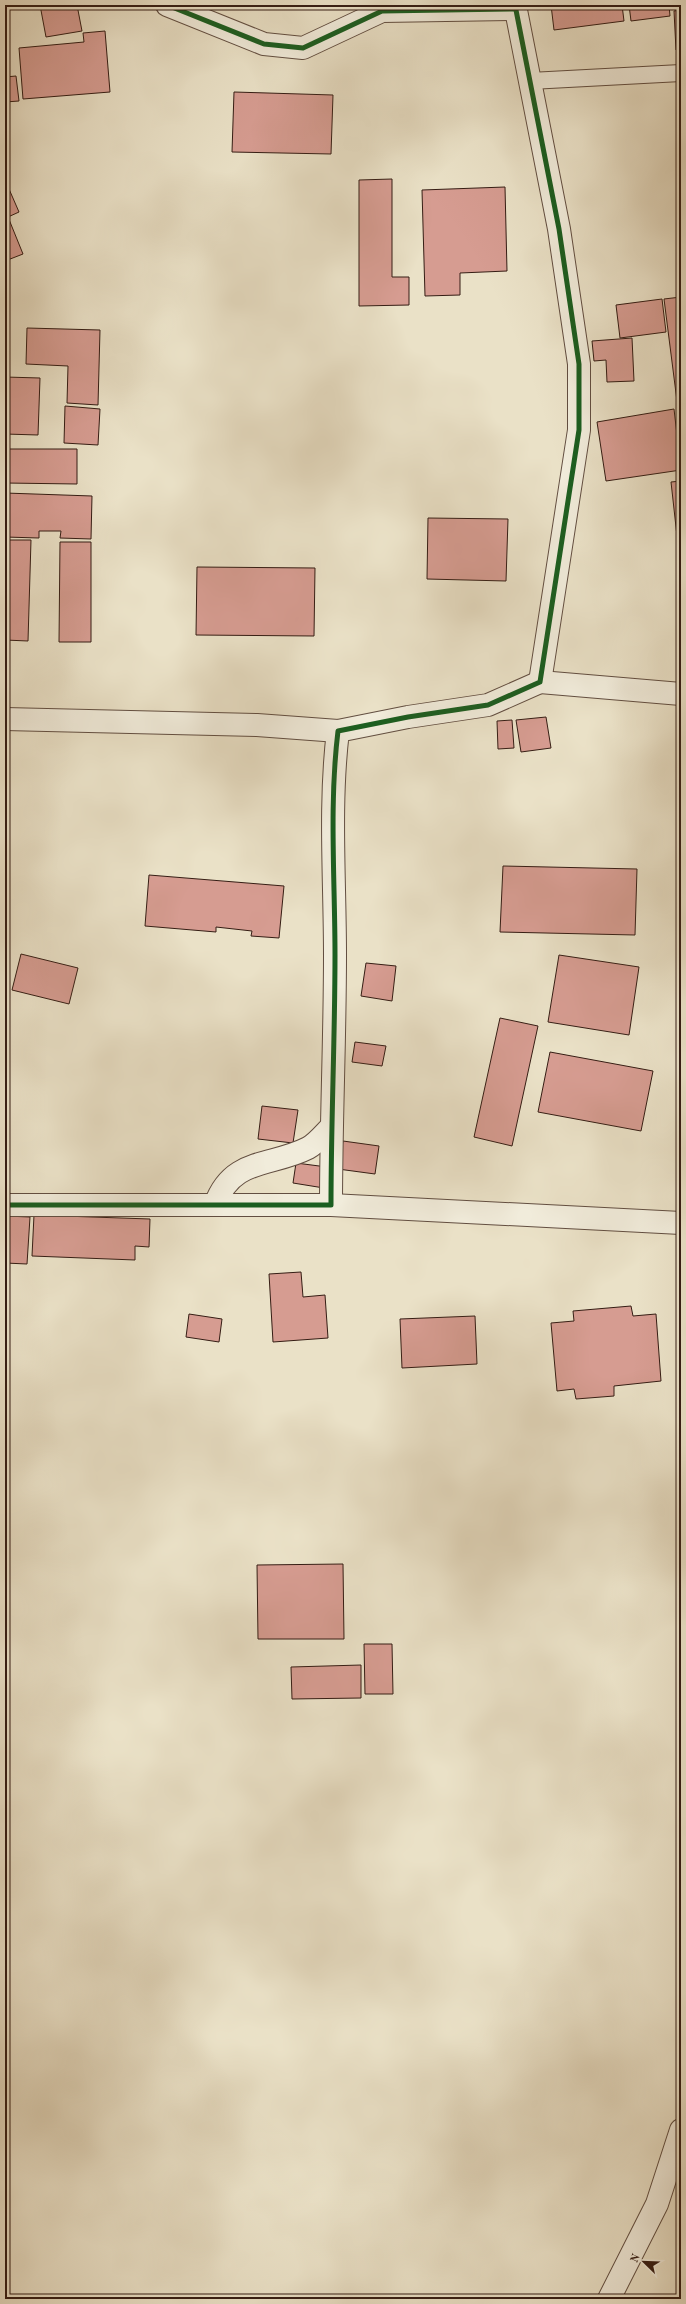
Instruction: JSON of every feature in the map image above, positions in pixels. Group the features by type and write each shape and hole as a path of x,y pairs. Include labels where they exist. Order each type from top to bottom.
{"street":[{"path":"167,5 264,44 304,48 382,11 515,7 559,229 579,364 579,430 540,682"},
{"path":"5,720 257,725 338,731 408,717 488,705 540,682 681,694"},
{"path":"331,1205 331,1127 335,1014 333,775 338,731"},
{"path":"215,1205 220,1191 236,1173 309,1148 331,1127"},
{"path":"5,1205 331,1205 681,1223"},
{"path":"609,2299 657,2204 681,2130"}],"lane":[{"path":"530,81 681,73"}],"building":[{"path":"40,5 77,5 82,31 46,37"},
{"path":"551,5 622,5 624,21 554,30"},
{"path":"629,5 669,5 670,16 631,21"},
{"path":"681,10 681,50 676,50 674,11"},
{"path":"105,31 110,92 23,99 19,48 84,42 83,33"},
{"path":"16,76 19,101 5,102 5,77"},
{"path":"234,92 333,95 331,154 232,152"},
{"path":"392,179 392,277 409,277 409,305 359,306 359,180"},
{"path":"505,187 507,271 460,273 460,295 425,296 422,190"},
{"path":"9,189 19,212 8,217 23,254 5,261 5,191"},
{"path":"681,297 681,409 678,409 664,299"},
{"path":"662,299 666,332 620,338 616,305"},
{"path":"27,328 100,330 98,405 67,403 68,366 26,364"},
{"path":"632,338 634,381 607,382 606,360 594,361 592,341"},
{"path":"5,377 40,378 38,435 5,434"},
{"path":"65,406 100,409 98,445 64,443"},
{"path":"674,409 681,470 606,481 597,422"},
{"path":"5,449 77,449 77,484 5,483"},
{"path":"681,481 681,536 677,536 671,482"},
{"path":"5,493 92,496 91,539 60,538 61,531 39,531 39,538 5,537"},
{"path":"428,518 508,519 506,581 427,579"},
{"path":"5,540 31,540 28,641 5,640"},
{"path":"60,542 91,542 91,642 59,642"},
{"path":"197,567 315,568 314,636 196,635"},
{"path":"546,717 551,748 521,752 516,720"},
{"path":"512,720 514,748 498,749 497,721"},
{"path":"503,866 637,869 635,935 500,932"},
{"path":"149,875 284,886 279,938 251,936 252,931 216,927 216,932 145,926"},
{"path":"21,954 78,968 69,1004 12,990"},
{"path":"559,955 639,967 629,1035 548,1022"},
{"path":"366,963 396,966 392,1001 361,996"},
{"path":"500,1018 538,1026 512,1146 474,1137"},
{"path":"355,1042 386,1046 382,1066 352,1062"},
{"path":"550,1052 653,1071 641,1131 538,1112"},
{"path":"262,1106 298,1110 293,1143 258,1139"},
{"path":"343,1141 379,1146 375,1174 338,1169"},
{"path":"296,1163 327,1167 324,1188 293,1183"},
{"path":"34,1215 150,1219 149,1247 135,1246 135,1260 32,1256"},
{"path":"5,1216 30,1217 27,1264 5,1263"},
{"path":"301,1272 303,1297 325,1295 328,1338 273,1342 269,1274"},
{"path":"631,1306 633,1316 656,1314 661,1381 614,1386 614,1396 576,1399 574,1389 557,1391 551,1323 574,1321 573,1311"},
{"path":"189,1314 222,1319 219,1342 186,1337"},
{"path":"475,1316 477,1364 402,1368 400,1319"},
{"path":"343,1564 344,1639 258,1639 257,1565"},
{"path":"364,1644 392,1644 393,1694 365,1694"},
{"path":"361,1665 361,1698 292,1699 291,1667"}],"cycle path":[{"path":"167,5 264,44 303,48 382,11 516,9"},
{"path":"5,1205 331,1205 335,955 333,815 335,759 338,731 408,717 488,705 540,682 579,430 579,364 559,229 515,5"}]}
